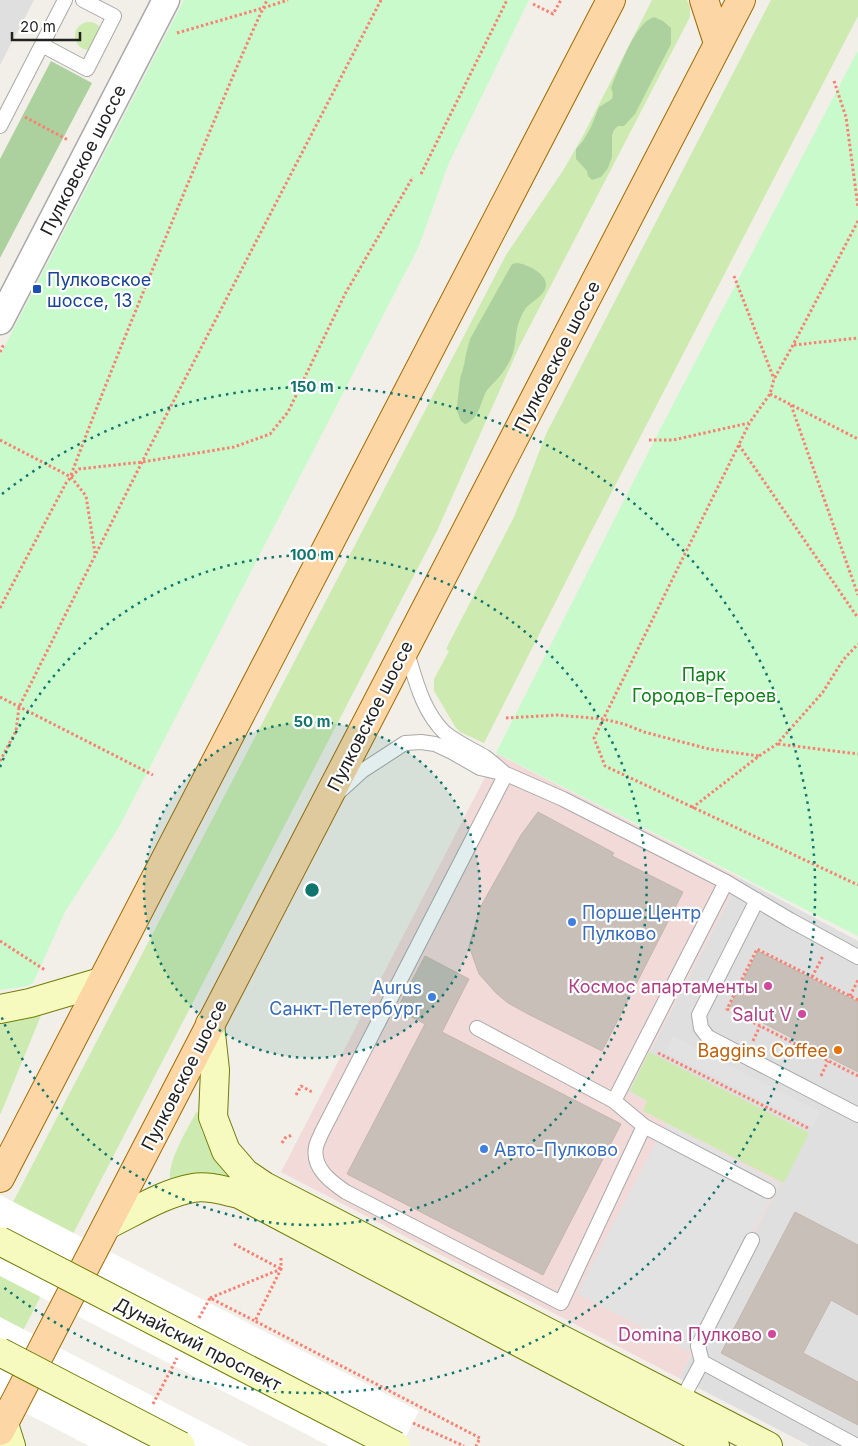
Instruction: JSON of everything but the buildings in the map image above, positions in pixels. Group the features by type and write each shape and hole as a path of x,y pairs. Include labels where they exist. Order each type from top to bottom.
{"main road":[{"path":"2,1164 101,982 611,0"},
{"path":"704,0 718,43"},
{"name":"Пулковское шоссе","path":"5,1434 107,1225 210,1024 741,0"},
{"path":"0,1009 30,1004 101,982"},
{"path":"210,1024 215,1070 213,1116 226,1151 245,1173 264,1186 768,1446"},
{"path":"107,1225 168,1196 194,1188 218,1189 239,1194 715,1446"},
{"name":"Дунайский проспект","path":"0,1242 396,1446"},
{"path":"0,1352 181,1446"}],"street":[{"name":"Пулковское шоссе","path":"0,321 7,291 166,0"}],"lane":[{"path":"0,126 65,0"},
{"path":"42,45 87,68 114,16 83,0"},
{"path":"406,647 422,698 435,720 445,732 458,742 486,757 506,774"},
{"path":"324,804 362,771 405,744 421,742 435,744 480,768 506,774 563,799 726,882 858,957"},
{"path":"506,774 322,1132 316,1147 316,1159 326,1176 346,1192 561,1303 644,1126"},
{"path":"614,1101 726,882"},
{"path":"757,900 699,1015 701,1028 708,1037 858,1115"},
{"path":"476,1028 614,1101 644,1126 768,1191"},
{"path":"681,1401 702,1362 698,1346 752,1240"},
{"path":"702,1362 857,1446"}],"path":[{"path":"71,477 104,386 225,95 267,0"},
{"path":"151,29 165,36 288,0"},
{"path":"0,761 16,731 19,707 142,462 381,0"},
{"path":"420,174 507,0"},
{"path":"533,4 553,14 561,0"},
{"path":"834,82 846,117 858,207"},
{"path":"9,109 70,141"},
{"path":"0,608 66,483 79,469 142,462 234,447 270,434 288,412 345,294 413,177"},
{"path":"858,221 774,380 770,394 750,422 594,738 605,766 858,885"},
{"path":"734,276 774,380"},
{"path":"793,345 858,338"},
{"path":"770,394 858,439"},
{"path":"791,405 858,595"},
{"path":"649,440 673,440 750,422"},
{"path":"0,440 71,477 86,496 96,554"},
{"path":"739,445 858,618"},
{"path":"692,808 777,744 823,692 843,660 858,644"},
{"path":"0,697 153,775"},
{"path":"506,718 557,715 602,719 709,749 759,756"},
{"path":"777,744 858,754"},
{"path":"0,941 45,970"},
{"path":"858,1000 758,949 727,1009 858,1076"},
{"path":"812,977 825,951"},
{"path":"850,996 858,980"},
{"path":"751,1043 760,1026"},
{"path":"786,1061 795,1044"},
{"path":"642,1045 808,1128"},
{"path":"819,1078 828,1061"},
{"path":"296,1095 301,1086 314,1093"},
{"path":"282,1143 285,1138 292,1135"},
{"path":"234,1244 281,1269"},
{"path":"281,1258 281,1269 255,1321 480,1438 476,1446"},
{"path":"210,1298 281,1269"},
{"path":"413,1423 464,1446"}],"shaded area":[{"path":"0,0 34,0 0,65"},
{"path":"497,754 740,878 629,1092 784,1176 679,1378 281,1172"},
{"path":"740,878 858,941 858,1446 810,1446 679,1378 784,1176 629,1092"},
{"path":"673,1036 820,1112 813,1127 665,1052"},
{"path":"666,1123 779,1183 689,1352 577,1293"}],"green space":[{"path":"184,0 529,0 448,165 419,246 119,827 65,912 33,983 27,986 0,990 0,355"},
{"path":"652,0 687,0 690,8 690,17 519,347 437,531 0,1375 0,1227 506,255 564,169 584,134"},
{"path":"771,0 858,0 858,16 484,743 460,732 456,728 434,691 434,679 449,651 446,649 514,517 546,434"},
{"path":"654,17 663,21 671,28 671,44 635,114 624,126 618,126 614,130 612,135 612,157 608,168 601,177 592,180 576,159 576,149 591,127 599,107 612,99 611,88 634,37 647,21"},
{"path":"89,22 99,26 103,36 99,46 89,50 79,46 75,36 79,26"},
{"name":"Парк Городов-Героев","path":"858,50 858,936 496,753 656,437"},
{"path":"51,61 92,83 0,258 0,159"},
{"path":"517,263 531,267 539,273 545,281 545,289 523,312 510,361 502,374 487,390 477,414 470,422 465,424 461,421 457,406 460,379 470,339 512,264"},
{"path":"42,1013 1,1113 0,1114 0,1017"},
{"path":"649,1052 809,1133 784,1183 643,1111 647,1101 630,1091"},
{"path":"197,1111 202,1132 218,1160 239,1180 203,1174 190,1174 170,1178 175,1154"}],"pier":[{"path":"0,1195 419,1411 401,1446 329,1446 0,1276"},
{"path":"0,1317 249,1446 89,1446 0,1400"}],"place":[{"name":"Пулковское шоссе, 13","path":"37,289"},
{"name":"Порше Центр Пулково","path":"572,922"},
{"name":"Космос апартаменты","path":"768,986"},
{"name":"Aurus Санкт-Петербург","path":"432,997"},
{"name":"Salut V","path":"802,1014"},
{"name":"Baggins Coffee","path":"838,1050"},
{"name":"Авто-Пулково","path":"484,1149"},
{"name":"Domina Пулково","path":"772,1334"}]}
